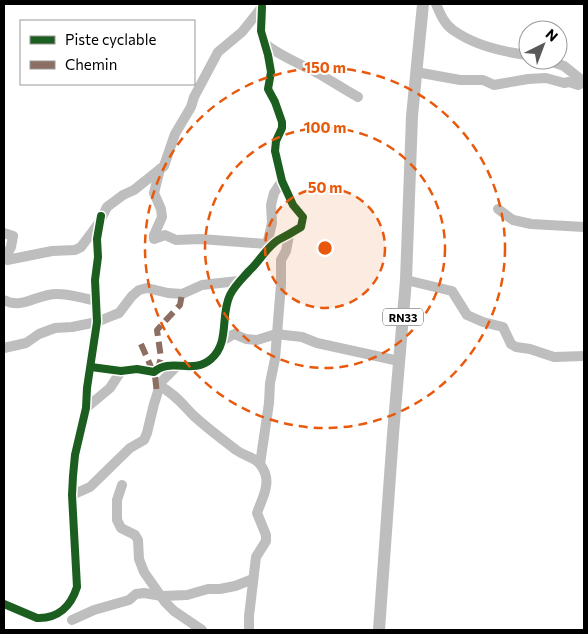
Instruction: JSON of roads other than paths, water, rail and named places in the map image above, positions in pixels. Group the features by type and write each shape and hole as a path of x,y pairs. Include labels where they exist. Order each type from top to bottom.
{"main road":[{"name":"RN33","path":"379,630 406,280 412,116 423,4"}],"street":[{"path":"436,4 443,20 452,30 493,47 518,53"},
{"path":"160,169 154,193 162,209 162,217 154,239 165,235 176,240 202,239 266,248 301,227 303,217 293,205 282,181 275,151 276,141 282,128 281,116 268,89 270,72 261,31 263,5"},
{"path":"4,233 13,236 11,247 5,258 7,260 52,251 75,250 86,242 107,207 123,195 134,190 164,166 175,134 192,107 194,97 218,52 242,32 263,5"},
{"path":"265,44 278,54 322,75 336,86 358,97"},
{"path":"416,72 460,80 483,80 494,85 528,78 546,78 578,85 584,82 568,69"},
{"path":"91,367 121,372 137,369 154,372 159,367 192,367 210,360 222,341 229,296 238,281 250,271 266,248 272,223 271,205 274,193 282,181"},
{"path":"498,209 513,220 531,224 584,227"},
{"path":"4,604 37,618 43,618 63,611 72,601 77,587 72,495 75,455 86,408 87,388 97,322 95,280 98,257 97,239 101,216"},
{"path":"260,464 270,383 275,359 281,260 286,251 289,235"},
{"path":"406,280 452,291 467,315 483,322 503,327 511,344 514,346 554,357 584,356"},
{"path":"4,348 26,343 38,334 55,328 97,322 119,313 139,290 147,288 182,294 202,285 238,281"},
{"path":"4,300 18,304 42,295 58,294 96,301"},
{"path":"222,341 234,334 246,339 257,340 276,334 302,337 317,343 399,361"},
{"path":"72,495 90,487 130,448 144,440 160,386 165,377 177,366"},
{"path":"86,408 110,388 121,372"},
{"path":"160,386 178,398 194,416 242,454 258,460 265,473 266,487 257,514 266,535 266,541 256,557 249,630"},
{"path":"122,485 117,500 117,520 121,528 135,535 138,540 141,565 165,602 174,611 202,630"},
{"path":"72,620 94,610 120,604 136,594 187,595 253,580"}]}
